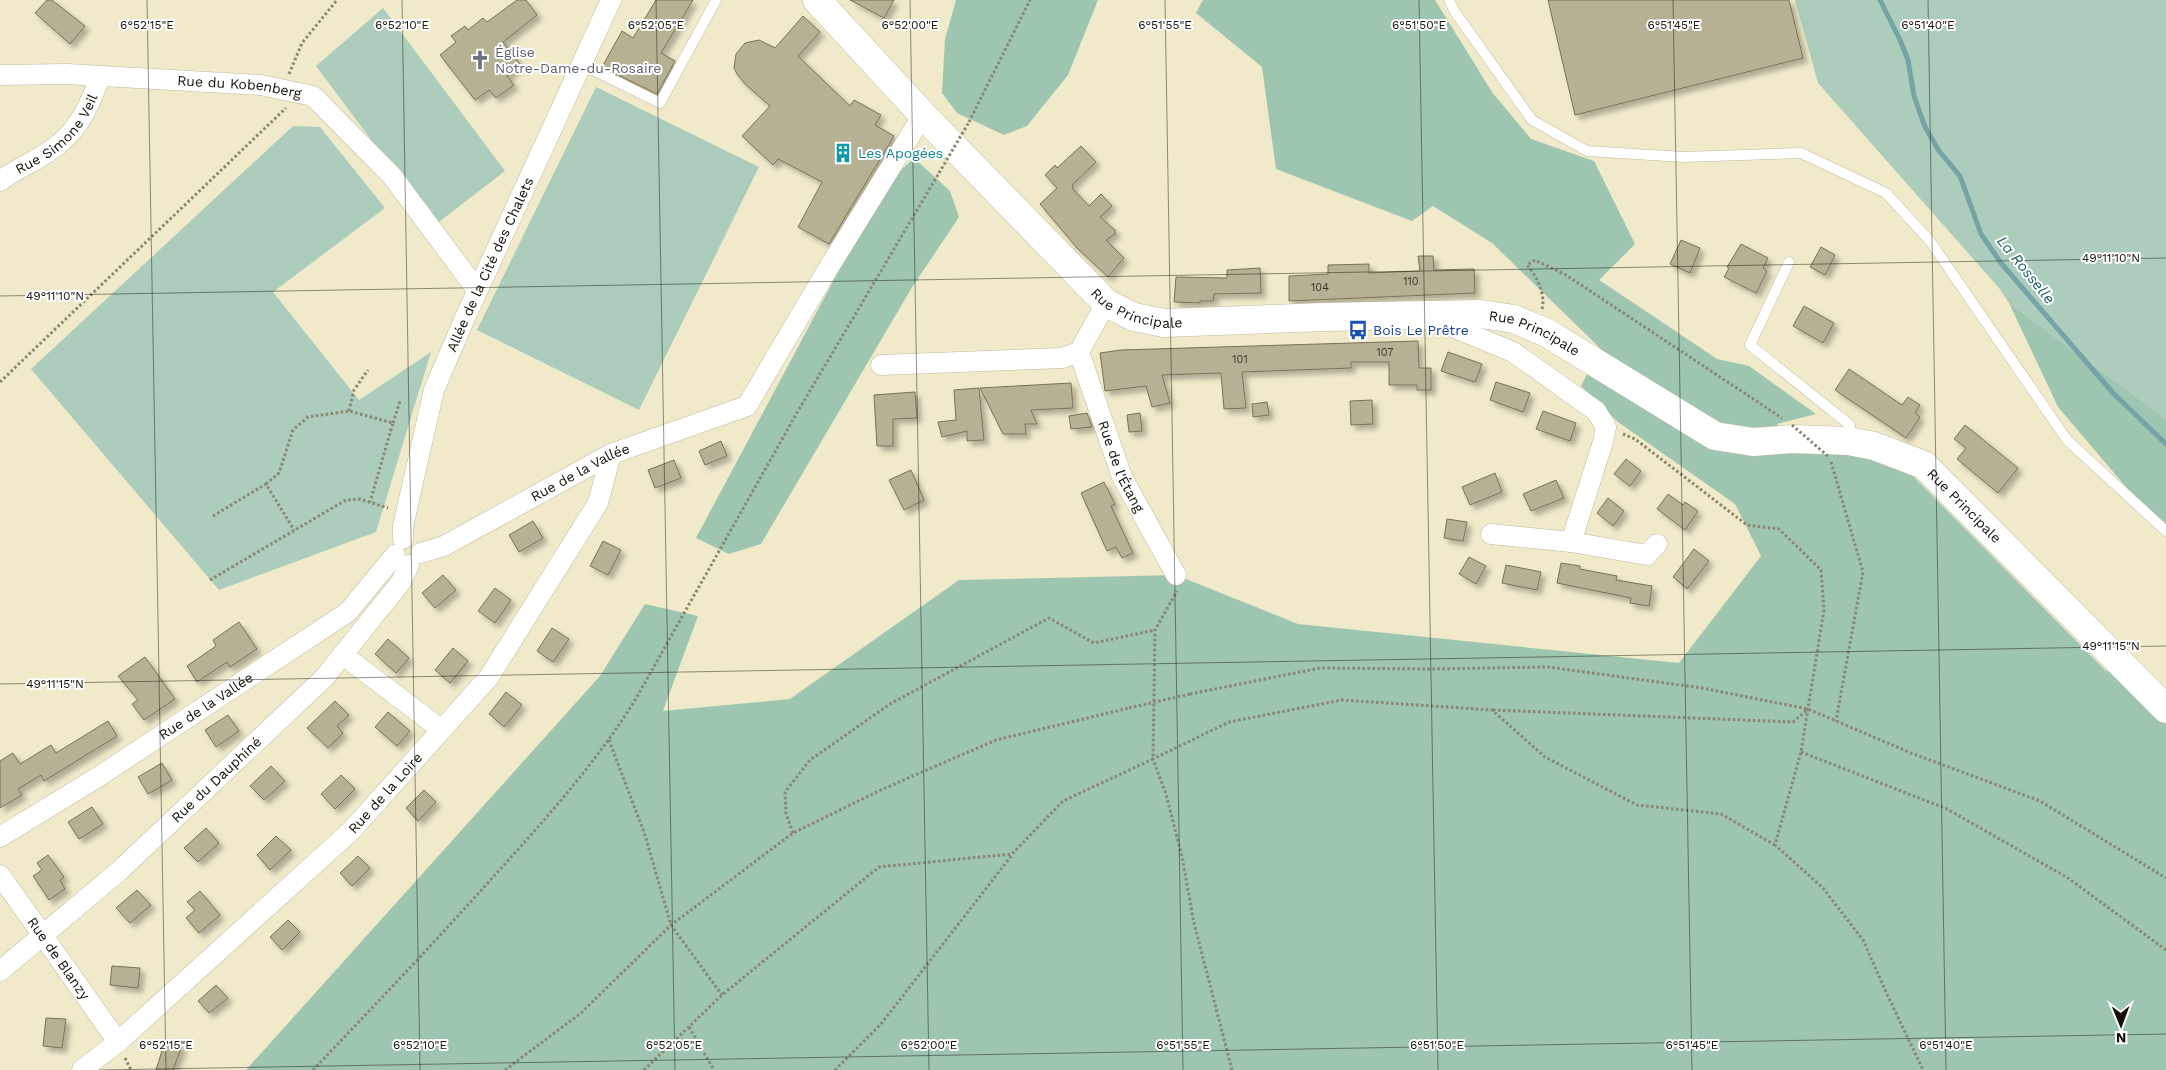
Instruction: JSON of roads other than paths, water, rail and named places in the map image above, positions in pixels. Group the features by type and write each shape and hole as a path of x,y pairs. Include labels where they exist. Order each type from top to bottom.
{"main road":[{"name":"Rue Principale","path":"816,0 923,115 1106,303 1134,318 1164,323 1481,314 1514,319 1547,333 1715,436 1753,442 1792,439 1839,449 1874,446 1924,465 2166,709"}],"street":[{"name":"Allée de la Cité des Chalets","path":"407,553 406,514 434,390 477,290 611,0"},
{"name":"Rue du Kobenberg","path":"0,75 67,74 261,85 293,94 313,96 392,176 477,290"},
{"name":"Rue Simone Veil","path":"0,181 58,145 72,131 90,105 100,76"},
{"name":"Rue de la Vallée","path":"0,836 114,766 348,612 407,553 444,546 611,454 747,406 826,272 923,115"},
{"path":"881,366 1062,358 1079,352 1106,303"},
{"path":"1427,316 1513,352 1596,410 1606,426 1603,442 1570,542"},
{"name":"Rue de l'Étang","path":"1079,352 1122,477 1176,575"},
{"name":"Rue de la Loire","path":"82,1070 118,1042 351,831 489,677 598,502 611,454"},
{"path":"1492,534 1570,542 1647,556 1657,544"},
{"name":"Rue du Dauphiné","path":"0,971 125,866 324,678 401,582 407,553"},
{"path":"343,654 442,730"},
{"name":"Rue de Blanzy","path":"0,875 118,1042"}],"lane":[{"path":"581,64 660,103 716,0"},
{"path":"1449,0 1455,12 1532,120 1587,151 1683,157 1801,153 1886,193 1930,241 2067,440 2166,531"},
{"path":"1789,262 1750,345 1850,425 1839,449"}],"waterway":[{"name":"La Rosselle","path":"1880,0 1908,60 1914,96 1925,127 1939,151 1960,176 1981,234 2001,263 2113,393 2166,444"}],"place":[{"name":"Église Notre-Dame-du-Rosaire","path":"480,60"},
{"name":"Les Apogées","path":"843,153"},
{"name":"Bois Le Prêtre","path":"1358,330"}]}
